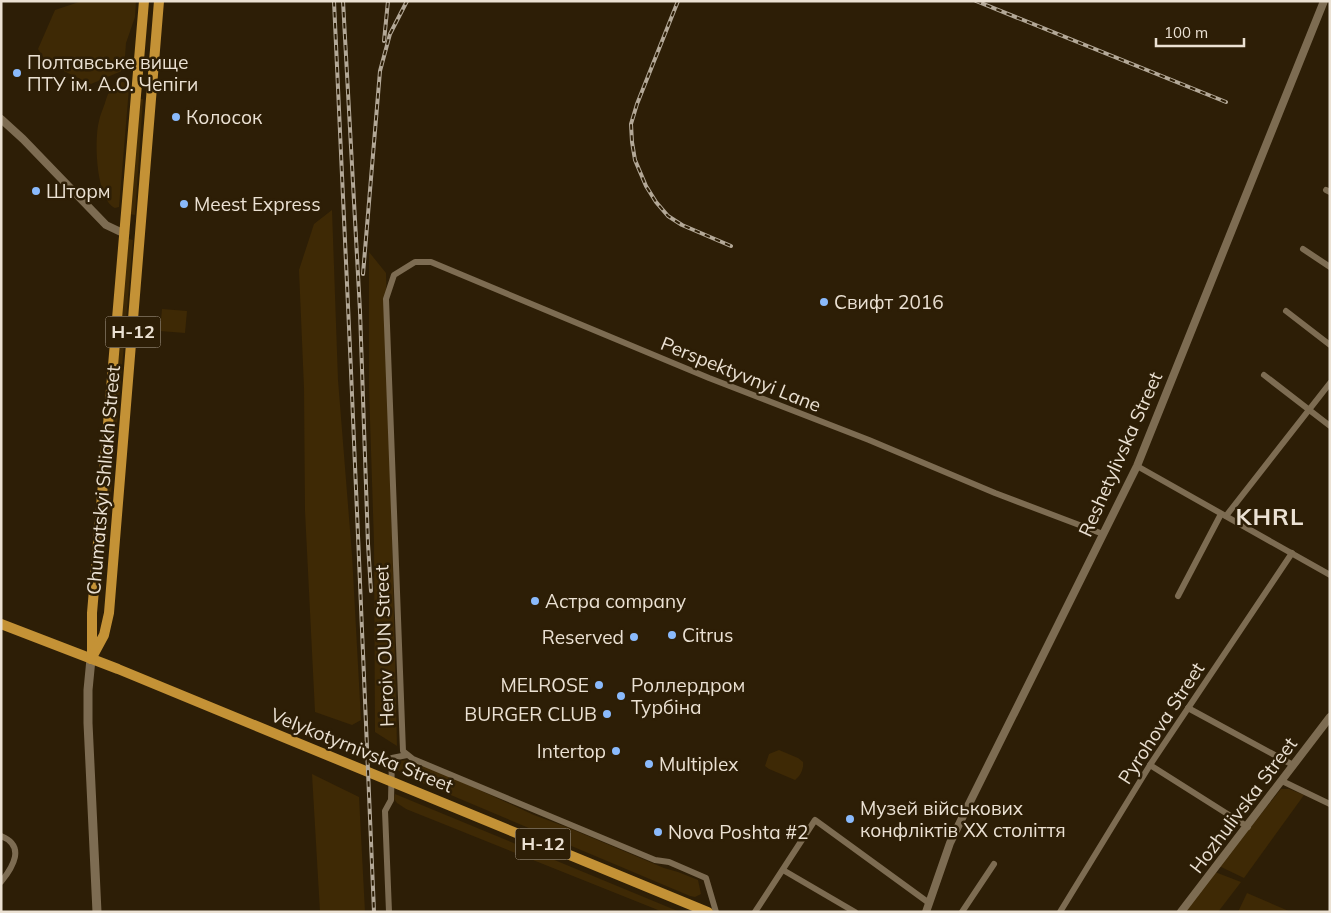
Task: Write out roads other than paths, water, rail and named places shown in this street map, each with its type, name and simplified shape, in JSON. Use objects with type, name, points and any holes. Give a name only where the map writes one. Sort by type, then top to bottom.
[{"type":"main road","name":"Chumatskyi Shliakh Street","points":[[97,912],[88,690],[92,659],[94,586],[144,1]]},
{"type":"main road","name":"Chumatskyi Shliakh Street","points":[[92,659],[104,635],[109,613],[159,1]]},
{"type":"main road","points":[[136,93],[152,94]]},
{"type":"main road","points":[[125,234],[141,237]]},
{"type":"main road","points":[[94,586],[111,588]]},
{"type":"main road","name":"Velykotyrnivska Street","points":[[1,624],[350,764],[708,912]]},
{"type":"street","name":"Reshetylivska Street","points":[[926,912],[950,843],[960,821],[1137,466],[1324,1]]},
{"type":"street","points":[[1,119],[106,225],[125,234]]},
{"type":"street","points":[[1303,249],[1330,267]]},
{"type":"street","name":"Perspektyvnyi Lane","points":[[386,299],[394,275],[415,262],[431,262],[709,378],[869,440],[995,493],[1103,534]]},
{"type":"street","name":"Heroiv OUN Street","points":[[386,299],[403,751],[407,755]]},
{"type":"street","points":[[1286,311],[1330,345]]},
{"type":"street","points":[[1264,375],[1330,426]]},
{"type":"street","points":[[1178,596],[1224,515],[1330,383]]},
{"type":"street","points":[[1137,466],[1330,575]]},
{"type":"street","name":"Pyrohova Street","points":[[1060,912],[1150,765],[1292,554]]},
{"type":"street","points":[[1188,708],[1293,765]]},
{"type":"street","name":"Hozhulivska Street","points":[[1181,912],[1248,827],[1330,717]]},
{"type":"street","points":[[389,912],[385,811],[391,800],[392,758],[407,755],[655,860],[669,862],[706,878],[716,912]]},
{"type":"street","points":[[1150,765],[1248,827]]},
{"type":"street","points":[[1282,781],[1330,804]]},
{"type":"street","points":[[755,912],[815,820],[929,903]]},
{"type":"street","points":[[1,836],[13,844],[16,852],[15,860],[9,872],[1,882]]},
{"type":"street","points":[[962,912],[994,864]]},
{"type":"street","points":[[783,870],[855,912]]},
{"type":"railway","points":[[334,1],[374,912]]},
{"type":"railway","points":[[343,1],[360,311],[371,591]]},
{"type":"railway","points":[[384,41],[388,1]]},
{"type":"railway","points":[[363,274],[380,71],[390,34],[407,1]]},
{"type":"railway","points":[[678,1],[637,104],[631,124],[635,160],[646,186],[668,216],[682,225],[731,246]]},
{"type":"railway","points":[[976,1],[1226,102]]},
{"type":"place","name":"Полтавське вище ПТУ ім. А.О. Чепіги","points":[[17,73]]},
{"type":"place","name":"Колосок","points":[[176,117]]},
{"type":"place","name":"Шторм","points":[[36,191]]},
{"type":"place","name":"Meest Express","points":[[184,204]]},
{"type":"place","name":"Свифт 2016","points":[[824,302]]},
{"type":"place","name":"Астра company","points":[[535,601]]},
{"type":"place","name":"Citrus","points":[[672,635]]},
{"type":"place","name":"Reserved","points":[[634,637]]},
{"type":"place","name":"MELROSE","points":[[599,685]]},
{"type":"place","name":"Роллердром Турбіна","points":[[621,696]]},
{"type":"place","name":"BURGER CLUB","points":[[607,714]]},
{"type":"place","name":"Intertop","points":[[616,751]]},
{"type":"place","name":"Multiplex","points":[[649,764]]},
{"type":"place","name":"Музей військових конфліктів ХХ століття","points":[[850,819]]},
{"type":"place","name":"Nova Poshta #2","points":[[658,832]]},
{"type":"district","name":"KHRL","points":[[1270,517]]}]
